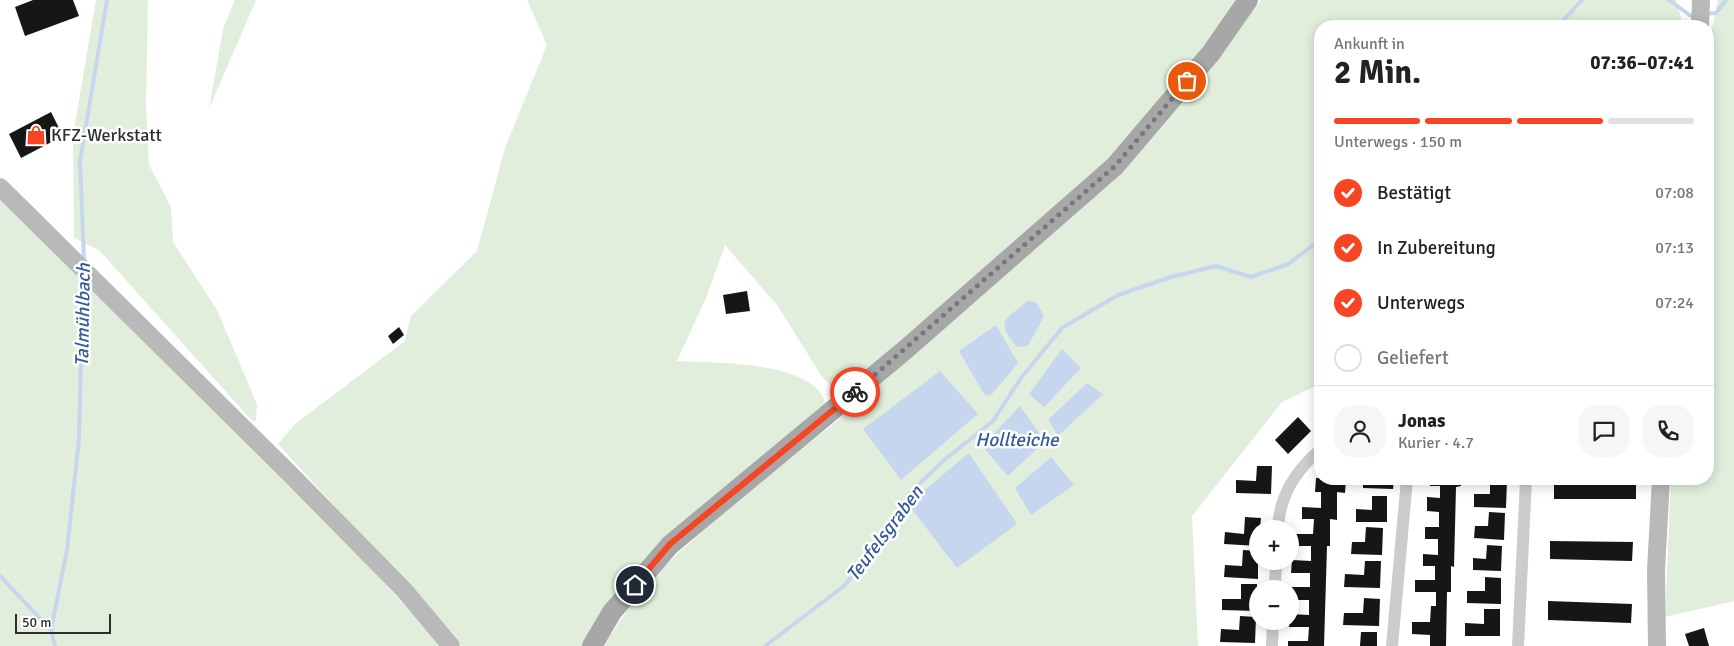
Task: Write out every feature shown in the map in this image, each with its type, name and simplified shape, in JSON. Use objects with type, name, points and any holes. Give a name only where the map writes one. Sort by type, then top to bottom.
[{"type":"main road","points":[[592,646],[612,612],[670,544],[905,350],[1115,166],[1211,52],[1248,0]]},
{"type":"main road","points":[[1701,20],[1702,4]]},
{"type":"main road","points":[[0,187],[349,534],[404,590],[451,646]]},
{"type":"main road","points":[[1657,646],[1656,570],[1661,485]]},
{"type":"street","points":[[1280,520],[1284,498],[1293,478],[1314,455]]},
{"type":"street","points":[[1392,646],[1406,485]]},
{"type":"street","points":[[1518,646],[1526,485]]},
{"type":"street","points":[[1272,646],[1273,630]]},
{"type":"green space","points":[[96,0],[148,0],[146,104],[149,165],[171,207],[173,242],[217,310],[257,404],[256,420],[253,422],[99,250],[74,238],[73,135]]},
{"type":"green space","points":[[235,0],[256,0],[209,109],[223,29]]},
{"type":"green space","points":[[527,0],[1237,0],[1186,70],[1099,174],[919,330],[837,393],[821,375],[777,305],[725,245],[706,298],[677,361],[738,364],[786,372],[805,380],[820,392],[826,407],[684,523],[584,646],[462,646],[278,444],[295,424],[405,341],[411,316],[477,251],[505,148],[547,45]]},
{"type":"green space","points":[[1261,0],[1676,0],[1681,20],[1314,20],[1314,387],[1282,402],[1192,516],[1198,646],[603,646],[639,593],[672,559],[736,501],[835,423],[1079,211],[1118,173],[1204,73]],"holes":[[[1087,383],[1059,436],[1048,418]]]},
{"type":"green space","points":[[1718,0],[1734,0],[1734,601],[1665,617],[1671,485],[1714,485],[1714,20]]},
{"type":"green space","points":[[0,193],[335,529],[442,646],[0,646]]},
{"type":"water","points":[[1027,301],[1036,302],[1044,316],[1028,346],[1017,347],[1004,326],[1008,318]]},
{"type":"water","points":[[996,325],[1018,363],[992,394],[987,396],[959,351]]},
{"type":"water","points":[[1062,349],[1081,368],[1044,407],[1029,394]]},
{"type":"water","points":[[940,371],[978,414],[901,480],[863,429]]},
{"type":"water","points":[[1087,383],[1103,394],[1058,436],[1048,419]]},
{"type":"water","name":"Hollteiche","points":[[1020,406],[1045,441],[1008,476],[982,446]]},
{"type":"water","points":[[969,453],[1017,524],[957,568],[908,504]]},
{"type":"water","points":[[1051,457],[1074,485],[1031,515],[1015,488]]},
{"type":"building","points":[[33,0],[73,0],[79,16],[25,36],[15,7]]},
{"type":"building","name":"KFZ-Werkstatt","points":[[51,112],[63,136],[21,158],[9,134]]},
{"type":"building","points":[[747,291],[750,311],[726,314],[723,295]]},
{"type":"building","points":[[399,327],[404,335],[393,344],[388,336]]},
{"type":"building","points":[[1298,417],[1311,431],[1288,454],[1275,440]]},
{"type":"building","points":[[1257,466],[1272,466],[1271,494],[1236,493],[1236,480],[1256,481]]},
{"type":"building","points":[[1316,485],[1346,485],[1345,493],[1337,492],[1337,520],[1330,519],[1330,546],[1327,546],[1324,646],[1288,646],[1288,641],[1308,641],[1309,627],[1299,627],[1299,614],[1309,615],[1309,600],[1299,600],[1299,587],[1310,587],[1310,573],[1291,573],[1291,570],[1299,570],[1299,560],[1311,561],[1311,546],[1299,546],[1299,534],[1313,534],[1314,519],[1302,519],[1302,507],[1321,508],[1321,492],[1315,492]]},
{"type":"building","points":[[1363,485],[1393,485],[1393,489],[1363,488]]},
{"type":"building","points":[[1461,485],[1456,487],[1454,567],[1451,566],[1451,592],[1447,592],[1446,646],[1430,646],[1430,635],[1412,634],[1412,622],[1430,622],[1431,606],[1436,606],[1436,592],[1415,592],[1415,580],[1435,580],[1435,566],[1423,566],[1423,554],[1438,555],[1438,539],[1425,539],[1425,527],[1439,527],[1439,512],[1427,511],[1427,497],[1440,498],[1440,486],[1430,486]]},
{"type":"building","points":[[1490,485],[1507,485],[1506,508],[1474,507],[1474,494],[1490,494]]},
{"type":"building","points":[[1554,485],[1636,485],[1636,499],[1554,499]]},
{"type":"building","points":[[1372,496],[1387,496],[1387,522],[1356,522],[1356,509],[1372,510]]},
{"type":"building","points":[[1489,512],[1505,513],[1504,540],[1474,538],[1475,526],[1488,526]]},
{"type":"building","points":[[1245,517],[1261,518],[1261,520],[1249,520],[1249,545],[1224,544],[1225,532],[1244,534]]},
{"type":"building","points":[[1366,527],[1383,528],[1382,555],[1351,554],[1352,542],[1365,542]]},
{"type":"building","points":[[1550,541],[1633,542],[1632,561],[1550,559]]},
{"type":"building","points":[[1487,545],[1502,546],[1501,571],[1473,570],[1473,558],[1486,559]]},
{"type":"building","points":[[1243,550],[1249,550],[1249,570],[1258,570],[1258,579],[1224,577],[1225,565],[1242,566]]},
{"type":"building","points":[[1365,561],[1381,561],[1380,588],[1344,587],[1345,574],[1364,575]]},
{"type":"building","points":[[1485,577],[1501,578],[1501,604],[1467,603],[1467,591],[1485,591]]},
{"type":"building","points":[[1241,584],[1249,584],[1249,611],[1222,610],[1222,599],[1241,599]]},
{"type":"building","points":[[1364,598],[1380,599],[1379,626],[1343,625],[1344,613],[1363,613]]},
{"type":"building","points":[[1548,601],[1632,604],[1631,623],[1548,620]]},
{"type":"building","points":[[1484,609],[1500,609],[1500,636],[1465,636],[1465,623],[1484,624]]},
{"type":"building","points":[[1240,616],[1249,617],[1249,630],[1256,630],[1255,643],[1220,642],[1221,629],[1239,630]]},
{"type":"building","points":[[1704,628],[1709,646],[1689,646],[1685,634]]},
{"type":"building","points":[[1361,632],[1377,632],[1377,646],[1360,646]]},
{"type":"waterway","name":"Talmühlbach","points":[[84,260],[80,161],[107,0]]},
{"type":"waterway","name":"Teufelsgraben","points":[[1564,20],[1582,0]]},
{"type":"waterway","name":"Teufelsgraben","points":[[1669,0],[1691,16],[1695,16]]},
{"type":"waterway","name":"Teufelsgraben","points":[[1704,14],[1716,13],[1726,0]]},
{"type":"waterway","name":"Teufelsgraben","points":[[765,646],[844,586],[889,529],[910,493],[943,461],[993,421],[1021,378],[1062,328],[1118,295],[1171,277],[1216,266],[1251,277],[1288,264],[1314,244]]},
{"type":"waterway","name":"Talmühlbach","points":[[51,630],[67,550],[79,439],[83,277]]},
{"type":"waterway","points":[[0,576],[51,630],[55,646]]},
{"type":"way so far","points":[[855,392],[1115,166],[1187,81]]},
{"type":"place","name":"KFZ-Werkstatt","points":[[36,135]]},
{"type":"route","points":[[635,585],[670,544],[855,392]]}]
